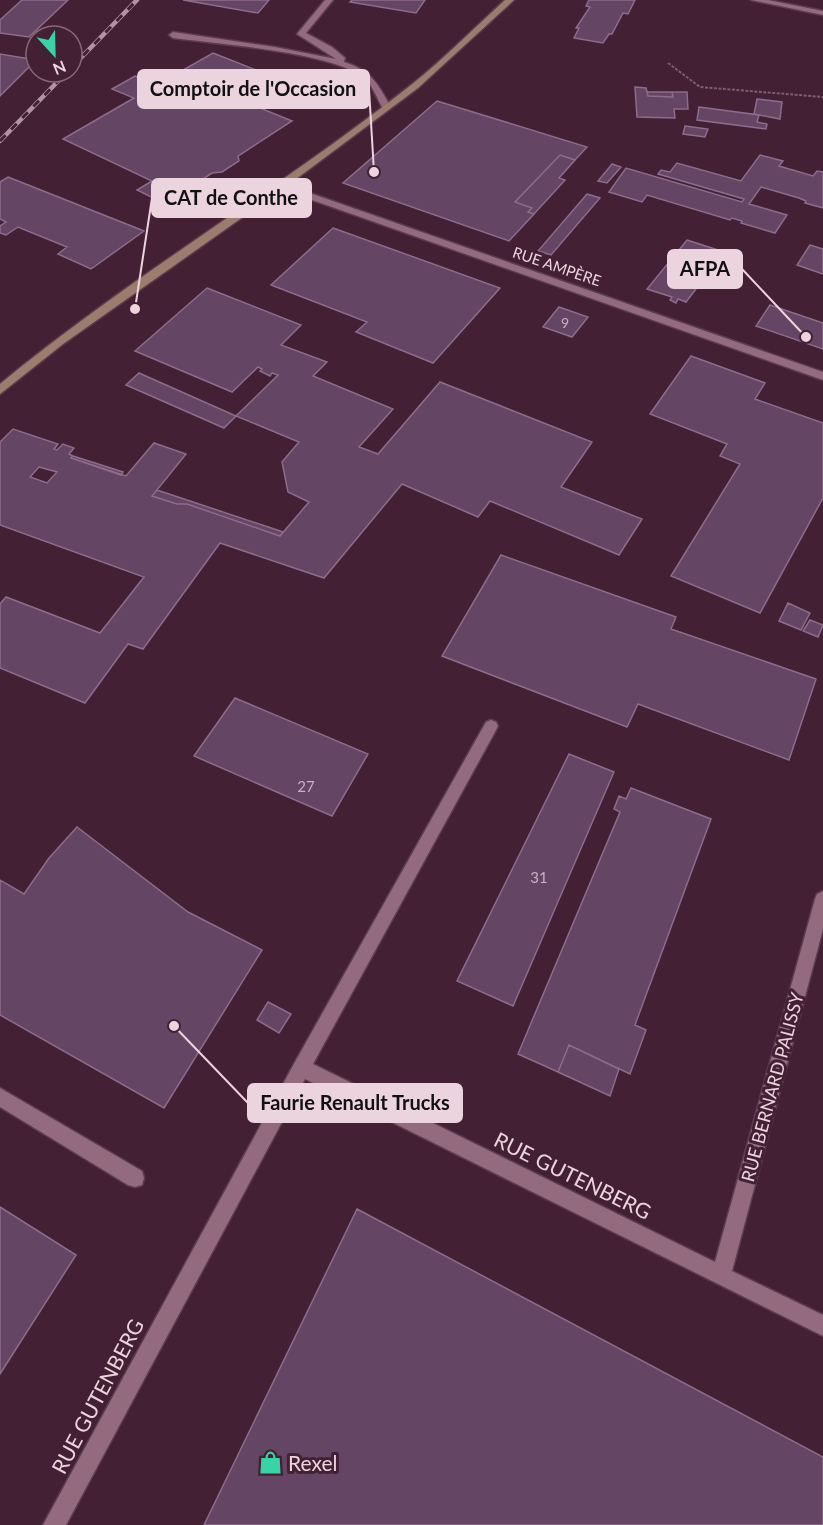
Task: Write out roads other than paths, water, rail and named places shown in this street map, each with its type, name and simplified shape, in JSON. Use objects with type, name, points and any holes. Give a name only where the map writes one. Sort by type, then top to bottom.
[{"type":"street","points":[[329,0],[301,34],[329,49],[347,64],[366,75],[386,108]]},
{"type":"street","points":[[0,390],[59,341],[281,186],[415,86],[510,0]]},
{"type":"street","points":[[755,0],[823,13]]},
{"type":"street","points":[[173,35],[322,58],[347,64]]},
{"type":"street","name":"RUE AMPÈRE","points":[[281,186],[823,376]]},
{"type":"street","name":"RUE GUTENBERG","points":[[54,1525],[301,1068],[491,726]]},
{"type":"street","name":"RUE BERNARD PALISSY","points":[[721,1274],[823,899]]},
{"type":"street","name":"RUE GUTENBERG","points":[[301,1068],[823,1326]]},
{"type":"street","points":[[0,1097],[135,1178]]},
{"type":"railway","points":[[84,55],[137,0]]},
{"type":"railway","points":[[0,141],[55,84]]},
{"type":"place","name":"Comptoir de l'Occasion","points":[[374,172]]},
{"type":"place","name":"CAT de Conthe","points":[[135,309]]},
{"type":"place","name":"AFPA","points":[[806,337]]},
{"type":"place","name":"Faurie Renault Trucks","points":[[174,1026]]},
{"type":"place","name":"Rexel","points":[[270,1462]]}]
